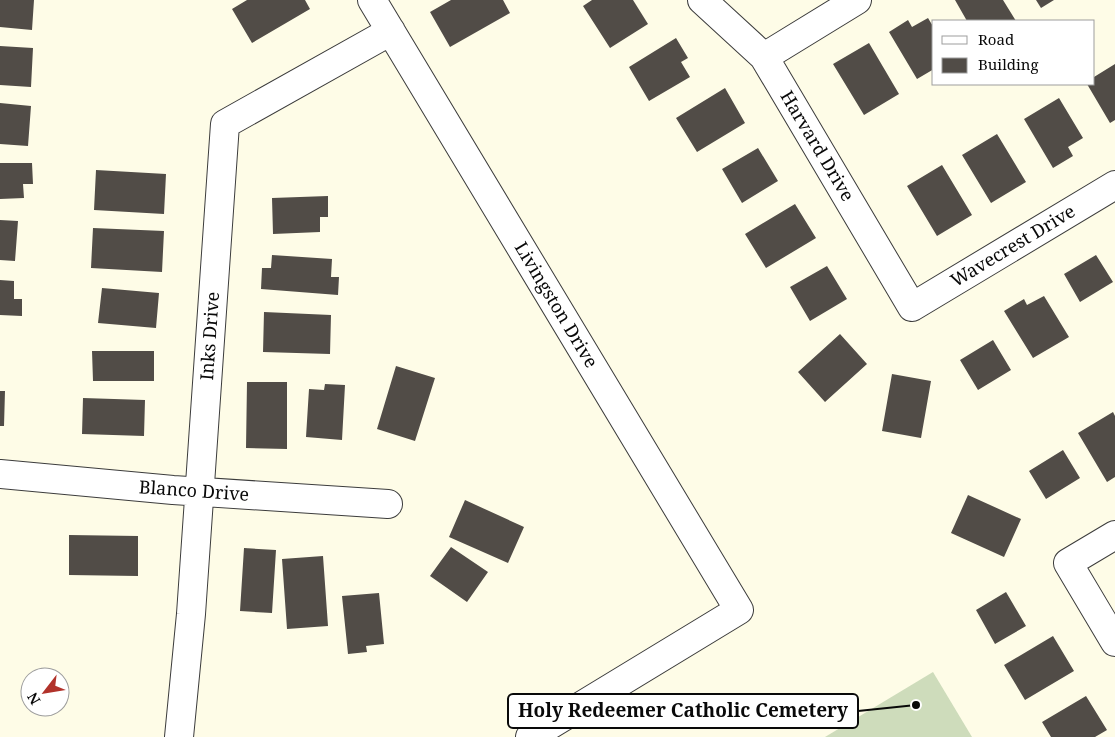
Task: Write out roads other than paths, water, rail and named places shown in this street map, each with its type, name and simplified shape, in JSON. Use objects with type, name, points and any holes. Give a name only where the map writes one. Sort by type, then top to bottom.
[{"type":"street","name":"Livingston Drive","points":[[372,0],[739,610],[530,737]]},
{"type":"street","name":"Harvard Drive","points":[[702,0],[764,57],[912,307]]},
{"type":"street","points":[[764,57],[857,0]]},
{"type":"street","name":"Inks Drive","points":[[179,737],[191,614],[225,124],[392,31]]},
{"type":"street","name":"Wavecrest Drive","points":[[912,307],[1115,185]]},
{"type":"street","name":"Blanco Drive","points":[[0,474],[199,491],[388,504]]},
{"type":"street","points":[[1115,535],[1068,563],[1115,642]]},
{"type":"place","name":"Holy Redeemer Catholic Cemetery","points":[[916,705]]}]
